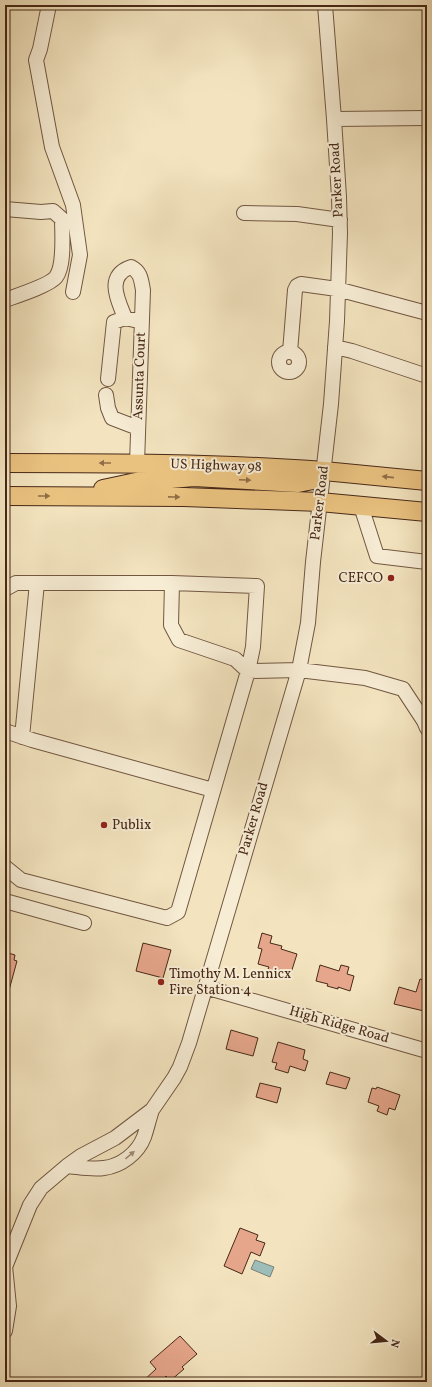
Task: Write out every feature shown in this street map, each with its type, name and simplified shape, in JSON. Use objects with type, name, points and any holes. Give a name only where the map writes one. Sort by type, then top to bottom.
[{"type":"main road","name":"US Highway 98","points":[[5,463],[137,463],[324,471],[427,481]]},
{"type":"main road","points":[[67,496],[136,482],[194,477],[298,483],[313,480],[324,471]]},
{"type":"main road","points":[[320,502],[334,493],[427,500]]},
{"type":"main road","points":[[5,496],[184,497],[320,502],[427,512]]},
{"type":"street","points":[[48,5],[40,50],[36,60],[52,147],[73,205],[80,255],[73,292]]},
{"type":"street","name":"Parker Road","points":[[152,1110],[180,1067],[189,1043],[299,670],[308,623],[331,404],[338,289],[340,220],[325,5]]},
{"type":"street","points":[[334,119],[427,118]]},
{"type":"street","points":[[5,208],[41,212],[52,211],[62,219],[60,268],[55,278],[34,290],[5,300]]},
{"type":"street","points":[[244,213],[296,214],[340,220]]},
{"type":"street","name":"Assunta Court","points":[[125,318],[116,295],[116,285],[118,275],[124,269],[131,267],[136,270],[141,277],[143,290],[137,463]]},
{"type":"street","points":[[290,352],[295,290],[297,286],[301,284],[338,289],[427,313]]},
{"type":"street","points":[[108,378],[114,322],[125,318],[142,322]]},
{"type":"street","points":[[335,347],[352,351],[427,376]]},
{"type":"street","points":[[106,395],[108,408],[112,418],[138,428]]},
{"type":"street","points":[[361,506],[377,556],[427,562]]},
{"type":"street","points":[[5,589],[16,583],[172,583],[257,586],[254,647],[178,912],[167,918],[21,880],[5,867]]},
{"type":"street","points":[[22,737],[37,583]]},
{"type":"street","points":[[172,583],[171,625],[179,640],[235,659],[248,671],[299,670],[365,678],[403,689],[427,728]]},
{"type":"street","points":[[5,731],[213,790]]},
{"type":"street","points":[[5,901],[84,923]]},
{"type":"street","name":"High Ridge Road","points":[[205,987],[427,1051]]},
{"type":"street","points":[[5,1331],[9,1306],[5,1266],[11,1234],[35,1195],[67,1166],[81,1156],[115,1138],[152,1110]]},
{"type":"street","points":[[67,1166],[106,1168],[127,1158],[140,1146],[144,1138],[152,1110]]},
{"type":"street","points":[[104,1144],[111,1166]]},
{"type":"water","points":[[255,1260],[274,1267],[270,1277],[251,1269]]},
{"type":"building","points":[[262,933],[272,936],[270,943],[282,946],[281,949],[297,954],[291,973],[279,970],[278,973],[268,969],[269,967],[258,964],[262,949],[258,948]]},
{"type":"building","points":[[143,943],[171,950],[163,978],[136,971]]},
{"type":"building","points":[[5,952],[15,955],[14,960],[17,961],[8,994],[5,993]]},
{"type":"building","points":[[320,965],[339,971],[341,965],[349,967],[347,974],[354,976],[350,991],[338,987],[338,989],[327,986],[328,984],[316,981]]},
{"type":"building","points":[[420,979],[427,981],[427,1002],[424,1011],[394,1004],[399,987],[416,992]]},
{"type":"building","points":[[231,1030],[258,1038],[253,1056],[226,1049]]},
{"type":"building","points":[[278,1042],[305,1050],[303,1059],[308,1061],[305,1071],[290,1066],[288,1073],[275,1069],[277,1063],[272,1062]]},
{"type":"building","points":[[330,1072],[350,1078],[346,1089],[326,1084]]},
{"type":"building","points":[[260,1083],[281,1088],[277,1103],[256,1097]]},
{"type":"building","points":[[377,1087],[400,1095],[395,1110],[389,1108],[387,1115],[377,1111],[379,1106],[368,1102],[372,1088],[376,1089]]},
{"type":"building","points":[[240,1228],[258,1235],[256,1240],[265,1243],[260,1256],[251,1252],[242,1274],[224,1266]]},
{"type":"building","points":[[180,1336],[197,1354],[182,1367],[184,1369],[170,1381],[166,1376],[160,1382],[142,1382],[156,1369],[150,1362]]},
{"type":"place","name":"CEFCO","points":[[391,578]]},
{"type":"place","name":"Publix","points":[[104,825]]},
{"type":"place","name":"Timothy M. Lennicx Fire Station 4","points":[[161,982]]}]
